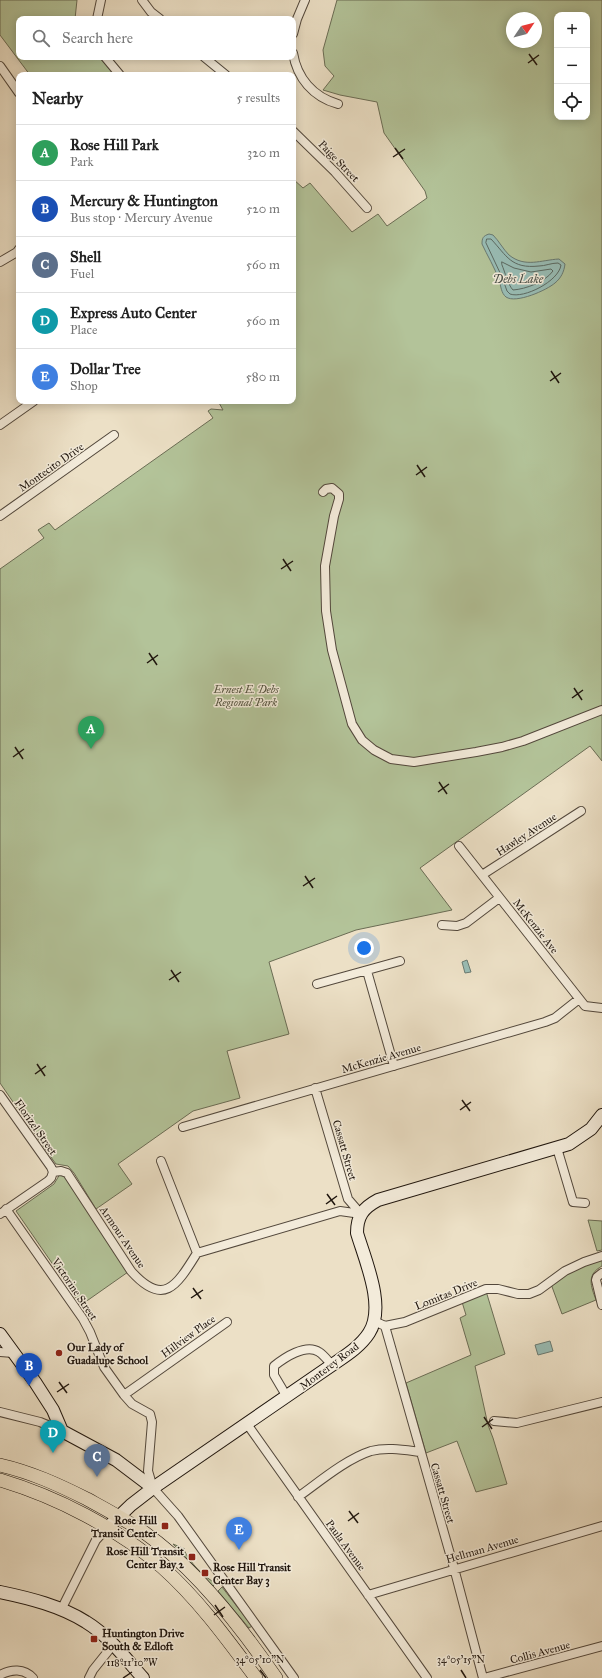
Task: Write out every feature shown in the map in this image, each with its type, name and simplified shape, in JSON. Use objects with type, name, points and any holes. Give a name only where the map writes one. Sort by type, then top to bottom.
[{"type":"main road","points":[[0,1465],[45,1479],[119,1516],[145,1533],[186,1568],[213,1596],[276,1678]]},
{"type":"main road","points":[[0,1480],[44,1496],[107,1528],[142,1551],[163,1568],[185,1590],[229,1641],[256,1678]]},
{"type":"street","points":[[98,16],[101,0]]},
{"type":"street","points":[[142,0],[151,12],[156,16]]},
{"type":"street","points":[[296,23],[305,0]]},
{"type":"street","points":[[108,60],[118,72]]},
{"type":"street","points":[[208,60],[222,72]]},
{"type":"street","points":[[295,60],[298,70],[306,84],[319,97],[338,104]]},
{"type":"street","points":[[0,66],[16,90]]},
{"type":"street","name":"Paige Street","points":[[296,135],[335,172],[367,208]]},
{"type":"street","points":[[0,262],[16,253]]},
{"type":"street","points":[[0,425],[30,404]]},
{"type":"street","name":"Montecito Drive","points":[[0,516],[114,436]]},
{"type":"street","points":[[323,492],[326,489],[332,488],[339,494],[324,566],[326,611],[332,650],[352,724],[362,740],[374,750],[391,759],[414,762],[502,747],[547,733],[602,710]]},
{"type":"street","name":"Hawley Avenue","points":[[482,875],[581,811]]},
{"type":"street","name":"McKenzie Ave","points":[[460,846],[579,1000],[585,1006],[602,1008]]},
{"type":"street","points":[[442,925],[457,926],[466,923],[499,898]]},
{"type":"street","points":[[317,984],[400,961]]},
{"type":"street","points":[[367,971],[394,1066]]},
{"type":"street","name":"McKenzie Avenue","points":[[184,1127],[545,1022],[555,1018],[579,1000]]},
{"type":"street","name":"Cassatt Street","points":[[315,1088],[348,1199],[361,1214]]},
{"type":"street","name":"Florizel Street","points":[[0,1096],[51,1167],[53,1172]]},
{"type":"street","points":[[161,1161],[197,1253],[340,1211],[361,1214],[369,1205],[378,1200],[569,1144],[591,1129],[602,1115]]},
{"type":"street","points":[[557,1148],[573,1202],[585,1203]]},
{"type":"street","points":[[3,1212],[48,1181],[53,1172]]},
{"type":"street","name":"Armour Avenue","points":[[53,1172],[67,1173],[131,1271],[148,1287],[161,1290],[173,1286],[182,1277],[197,1253]]},
{"type":"street","name":"Victorine Street","points":[[3,1212],[83,1319],[90,1332],[104,1367],[124,1395],[132,1404],[150,1414],[152,1422],[148,1471],[153,1488]]},
{"type":"street","name":"Monterey Road","points":[[61,1610],[96,1540],[131,1505],[153,1488],[332,1365],[359,1345],[370,1332],[380,1324],[375,1294],[357,1233],[357,1222],[361,1214]]},
{"type":"street","name":"Lomitas Drive","points":[[380,1324],[404,1322],[486,1290],[498,1289],[518,1294],[529,1294],[539,1290],[571,1268],[602,1256]]},
{"type":"street","points":[[602,1273],[596,1280],[602,1304]]},
{"type":"street","name":"Hillview Place","points":[[124,1395],[227,1322]]},
{"type":"street","name":"Cassatt Street","points":[[380,1324],[420,1452],[484,1678]]},
{"type":"street","points":[[0,1334],[35,1382],[53,1410],[62,1431]]},
{"type":"street","points":[[287,1397],[274,1375],[274,1366],[306,1348],[318,1351],[332,1365]]},
{"type":"street","points":[[0,1352],[14,1353]]},
{"type":"street","points":[[494,1421],[517,1423],[602,1402]]},
{"type":"street","points":[[0,1412],[40,1422],[62,1431],[118,1461],[153,1488],[178,1516],[294,1678]]},
{"type":"street","name":"Paula Avenue","points":[[247,1424],[427,1678]]},
{"type":"street","points":[[298,1498],[359,1456],[372,1451],[392,1449],[420,1452]]},
{"type":"street","name":"Hellman Avenue","points":[[368,1595],[454,1568],[602,1526]]},
{"type":"street","points":[[0,1592],[24,1597],[61,1610],[86,1622],[113,1645],[143,1678]]},
{"type":"street","points":[[89,1678],[93,1670],[113,1645]]},
{"type":"street","name":"Collis Avenue","points":[[484,1678],[602,1646]]},
{"type":"street","points":[[0,1675],[16,1670],[24,1671],[33,1678]]},
{"type":"green space","points":[[0,0],[77,0],[75,16],[16,16],[16,56],[0,35]]},
{"type":"green space","name":"Ernest E. Debs Regional Park","points":[[337,0],[602,0],[602,761],[590,746],[420,868],[452,910],[356,930],[269,962],[289,1034],[227,1051],[240,1098],[193,1111],[118,1164],[132,1184],[96,1209],[74,1173],[68,1166],[56,1164],[0,1083],[0,569],[44,538],[38,530],[49,523],[55,530],[213,418],[208,411],[211,409],[223,410],[220,404],[296,404],[296,182],[303,188],[310,183],[352,232],[378,214],[387,226],[427,198],[425,191],[384,133],[377,102],[323,90],[334,76],[325,66],[323,50]]},
{"type":"green space","points":[[19,60],[102,60],[112,72],[28,72]]},
{"type":"green space","points":[[60,1174],[65,1176],[128,1272],[81,1305],[16,1211],[54,1184]]},
{"type":"green space","points":[[588,1220],[602,1221],[602,1250],[597,1251]]},
{"type":"green space","points":[[602,1259],[602,1266],[594,1273],[591,1281],[596,1300],[562,1314],[551,1284],[564,1274]]},
{"type":"green space","points":[[486,1291],[505,1354],[475,1366],[488,1425],[507,1484],[476,1492],[457,1441],[426,1453],[406,1383],[471,1355],[460,1318],[466,1315],[462,1302]]},
{"type":"green space","points":[[173,1544],[185,1549],[186,1554],[197,1569],[211,1581],[216,1583],[213,1586]]},
{"type":"green space","points":[[222,1587],[252,1626],[249,1628],[218,1591]]},
{"type":"water","name":"Debs Lake","points":[[489,234],[493,235],[509,255],[515,259],[533,262],[559,259],[565,264],[562,275],[551,286],[539,292],[517,299],[506,297],[482,244],[483,238]]},
{"type":"water","points":[[467,960],[471,972],[465,973],[462,962]]},
{"type":"water","points":[[550,1341],[553,1351],[538,1355],[535,1345]]},
{"type":"place","name":"Rose Hill Park","points":[[91,749]]},
{"type":"place","name":"Our Lady of Guadalupe School","points":[[59,1353]]},
{"type":"place","name":"Mercury & Huntington","points":[[29,1386]]},
{"type":"place","name":"Express Auto Center","points":[[53,1453]]},
{"type":"place","name":"Shell","points":[[97,1477]]},
{"type":"place","name":"Rose Hill Transit Center","points":[[165,1526]]},
{"type":"place","name":"Dollar Tree","points":[[239,1550]]},
{"type":"place","name":"Rose Hill Transit Center Bay 2","points":[[192,1557]]},
{"type":"place","name":"Rose Hill Transit Center Bay 3","points":[[205,1573]]},
{"type":"place","name":"Huntington Drive South & Edloft","points":[[94,1639]]}]
